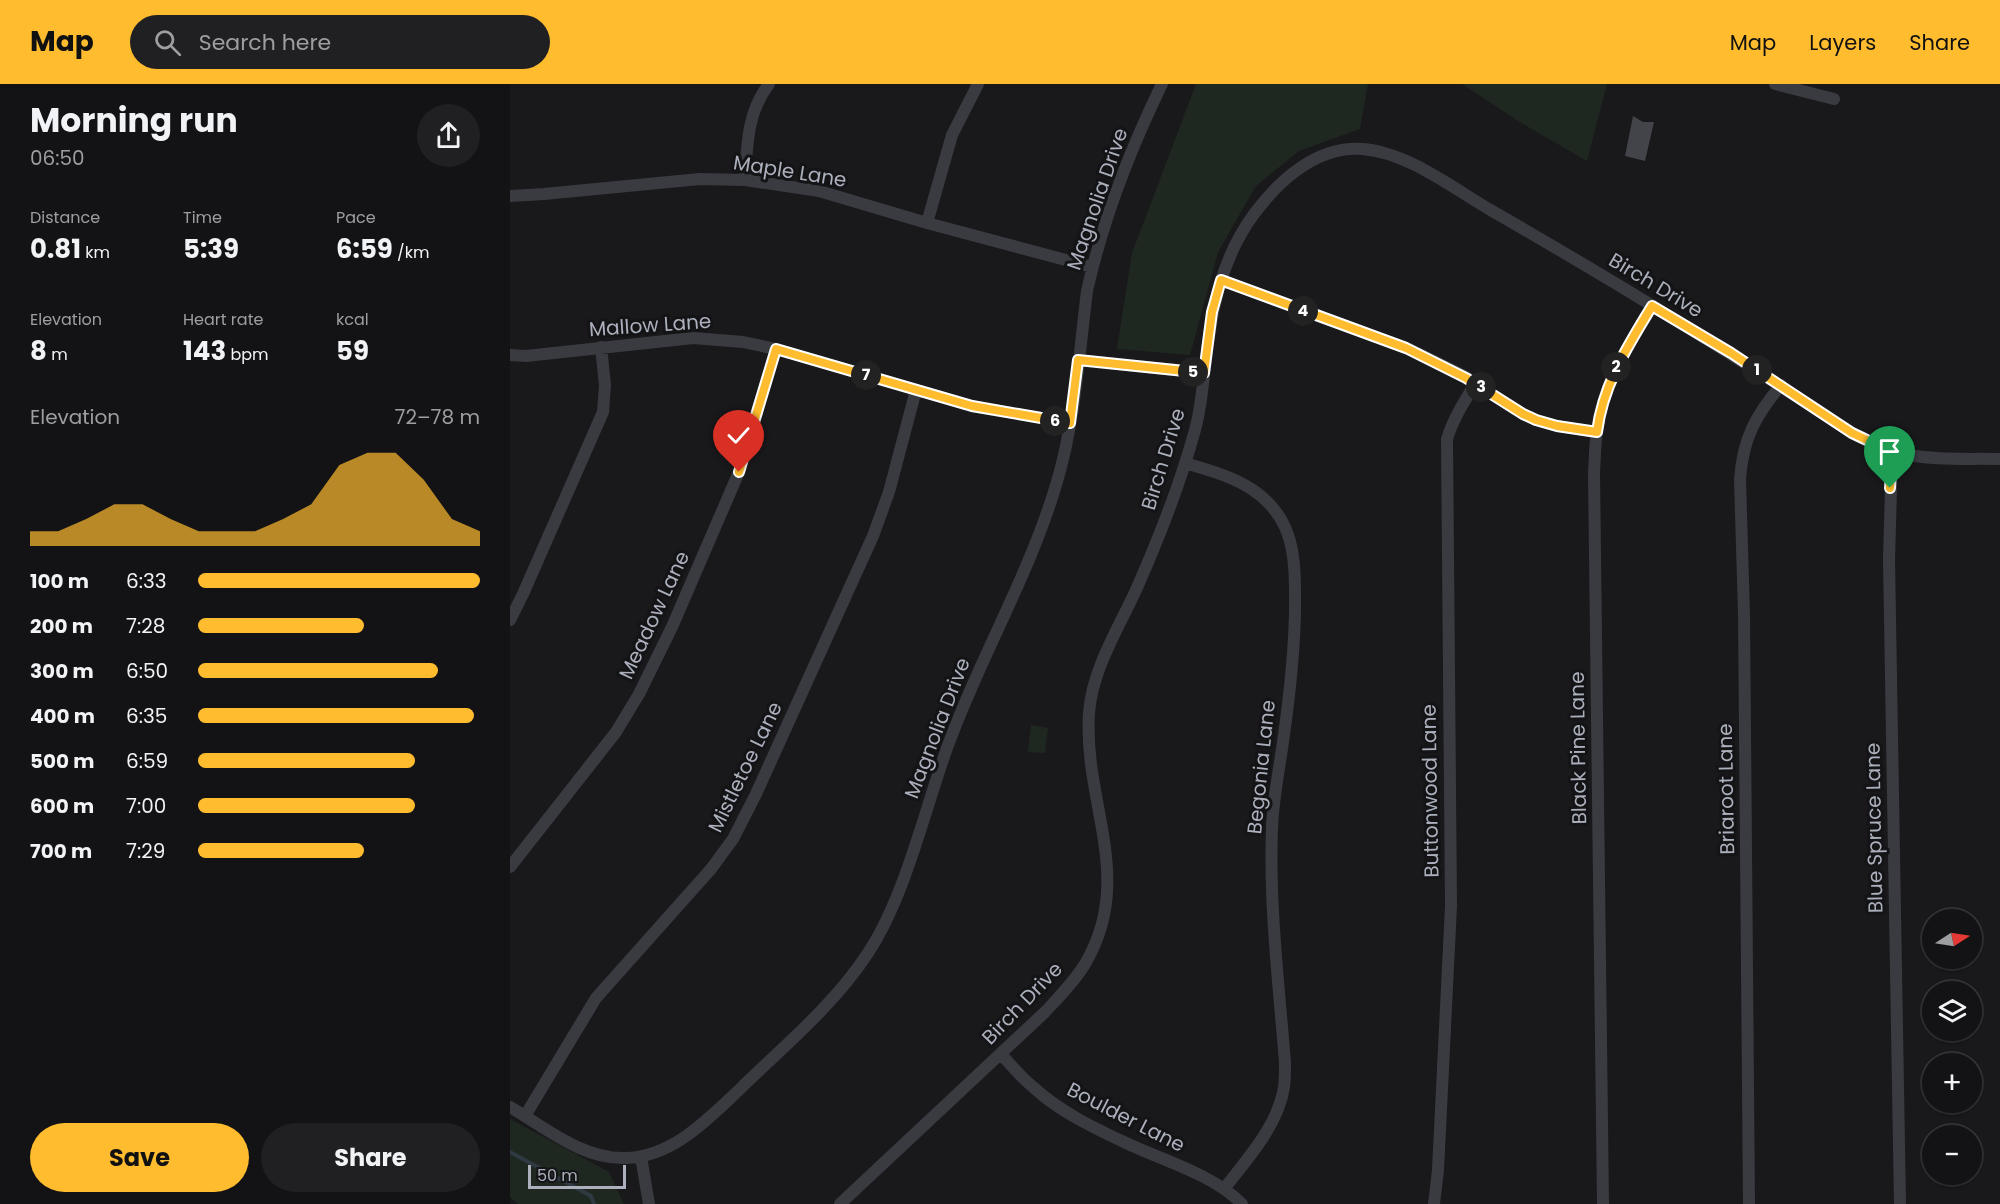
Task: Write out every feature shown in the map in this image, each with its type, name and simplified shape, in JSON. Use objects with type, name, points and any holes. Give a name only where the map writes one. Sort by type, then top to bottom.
[{"type":"street","points":[[745,180],[751,121],[756,105],[769,84]]},
{"type":"street","points":[[927,224],[952,135],[978,84]]},
{"type":"street","name":"Magnolia Drive","points":[[510,1107],[575,1146],[594,1154],[624,1158],[641,1157],[662,1150],[694,1131],[830,1002],[853,976],[870,950],[888,917],[964,704],[1037,541],[1056,485],[1070,423],[1092,267],[1127,165],[1162,84]]},
{"type":"street","points":[[1775,84],[1834,99]]},
{"type":"street","name":"Birch Drive","points":[[840,1204],[1045,1012],[1084,966],[1097,940],[1104,921],[1108,885],[1107,855],[1090,762],[1091,701],[1109,648],[1155,547],[1185,463],[1196,426],[1212,312],[1231,254],[1245,227],[1275,189],[1311,160],[1326,154],[1358,148],[1376,150],[1414,165],[1652,306],[1781,385],[1852,433],[1892,452],[1937,459],[2000,459]]},
{"type":"street","name":"Maple Lane","points":[[510,195],[544,195],[700,179],[745,180],[819,191],[927,224],[1092,267]]},
{"type":"street","points":[[1221,280],[1406,348],[1438,363],[1536,420],[1557,426],[1597,432]]},
{"type":"street","name":"Black Pine Lane","points":[[1603,1204],[1594,473],[1597,432],[1606,392],[1614,372],[1652,306]]},
{"type":"street","name":"Mallow Lane","points":[[510,355],[526,356],[660,340],[704,339],[743,342],[776,349],[982,408],[1070,423]]},
{"type":"street","points":[[510,620],[524,594],[603,412],[605,385],[601,347]]},
{"type":"street","name":"Meadow Lane","points":[[510,867],[616,732],[639,694],[677,616],[739,472],[776,349]]},
{"type":"street","points":[[1078,360],[1204,373]]},
{"type":"street","name":"Buttonwood Lane","points":[[1434,1204],[1439,1159],[1451,906],[1448,440],[1455,419],[1475,384]]},
{"type":"street","name":"Briaroot Lane","points":[[1749,1204],[1744,615],[1740,479],[1747,436],[1755,419],[1781,385]]},
{"type":"street","name":"Mistletoe Lane","points":[[525,1116],[596,998],[711,869],[733,839],[756,794],[873,536],[889,492],[916,390]]},
{"type":"street","name":"Blue Spruce Lane","points":[[1892,452],[1889,560],[1900,1204]]},
{"type":"street","name":"Begonia Lane","points":[[1185,463],[1247,485],[1267,500],[1280,516],[1286,529],[1292,547],[1294,567],[1294,648],[1272,830],[1275,921],[1285,1063],[1284,1086],[1273,1118],[1262,1139],[1224,1189]]},
{"type":"street","name":"Boulder Lane","points":[[1001,1054],[1034,1088],[1073,1116],[1224,1189],[1242,1204]]},
{"type":"street","points":[[641,1157],[649,1204]]},
{"type":"shaded area","points":[[1196,84],[1368,84],[1360,129],[1299,151],[1256,186],[1218,252],[1190,355],[1117,349],[1132,253]]},
{"type":"shaded area","points":[[1462,84],[1607,84],[1587,161],[1523,124]]},
{"type":"shaded area","points":[[1031,725],[1048,728],[1045,753],[1028,752]]},
{"type":"shaded area","points":[[510,1119],[609,1172],[624,1204],[518,1204],[510,1197]]},
{"type":"building","points":[[1633,116],[1643,122],[1654,122],[1645,161],[1625,156]]},
{"type":"waterway","points":[[510,1152],[591,1196],[594,1204]]},
{"type":"route","points":[[739,472],[776,349],[972,406],[1070,423],[1078,360],[1204,373],[1212,312],[1221,280],[1406,348],[1466,378],[1536,420],[1557,426],[1597,432],[1606,392],[1614,372],[1652,306],[1731,353],[1852,433],[1892,452],[1890,488]]}]
